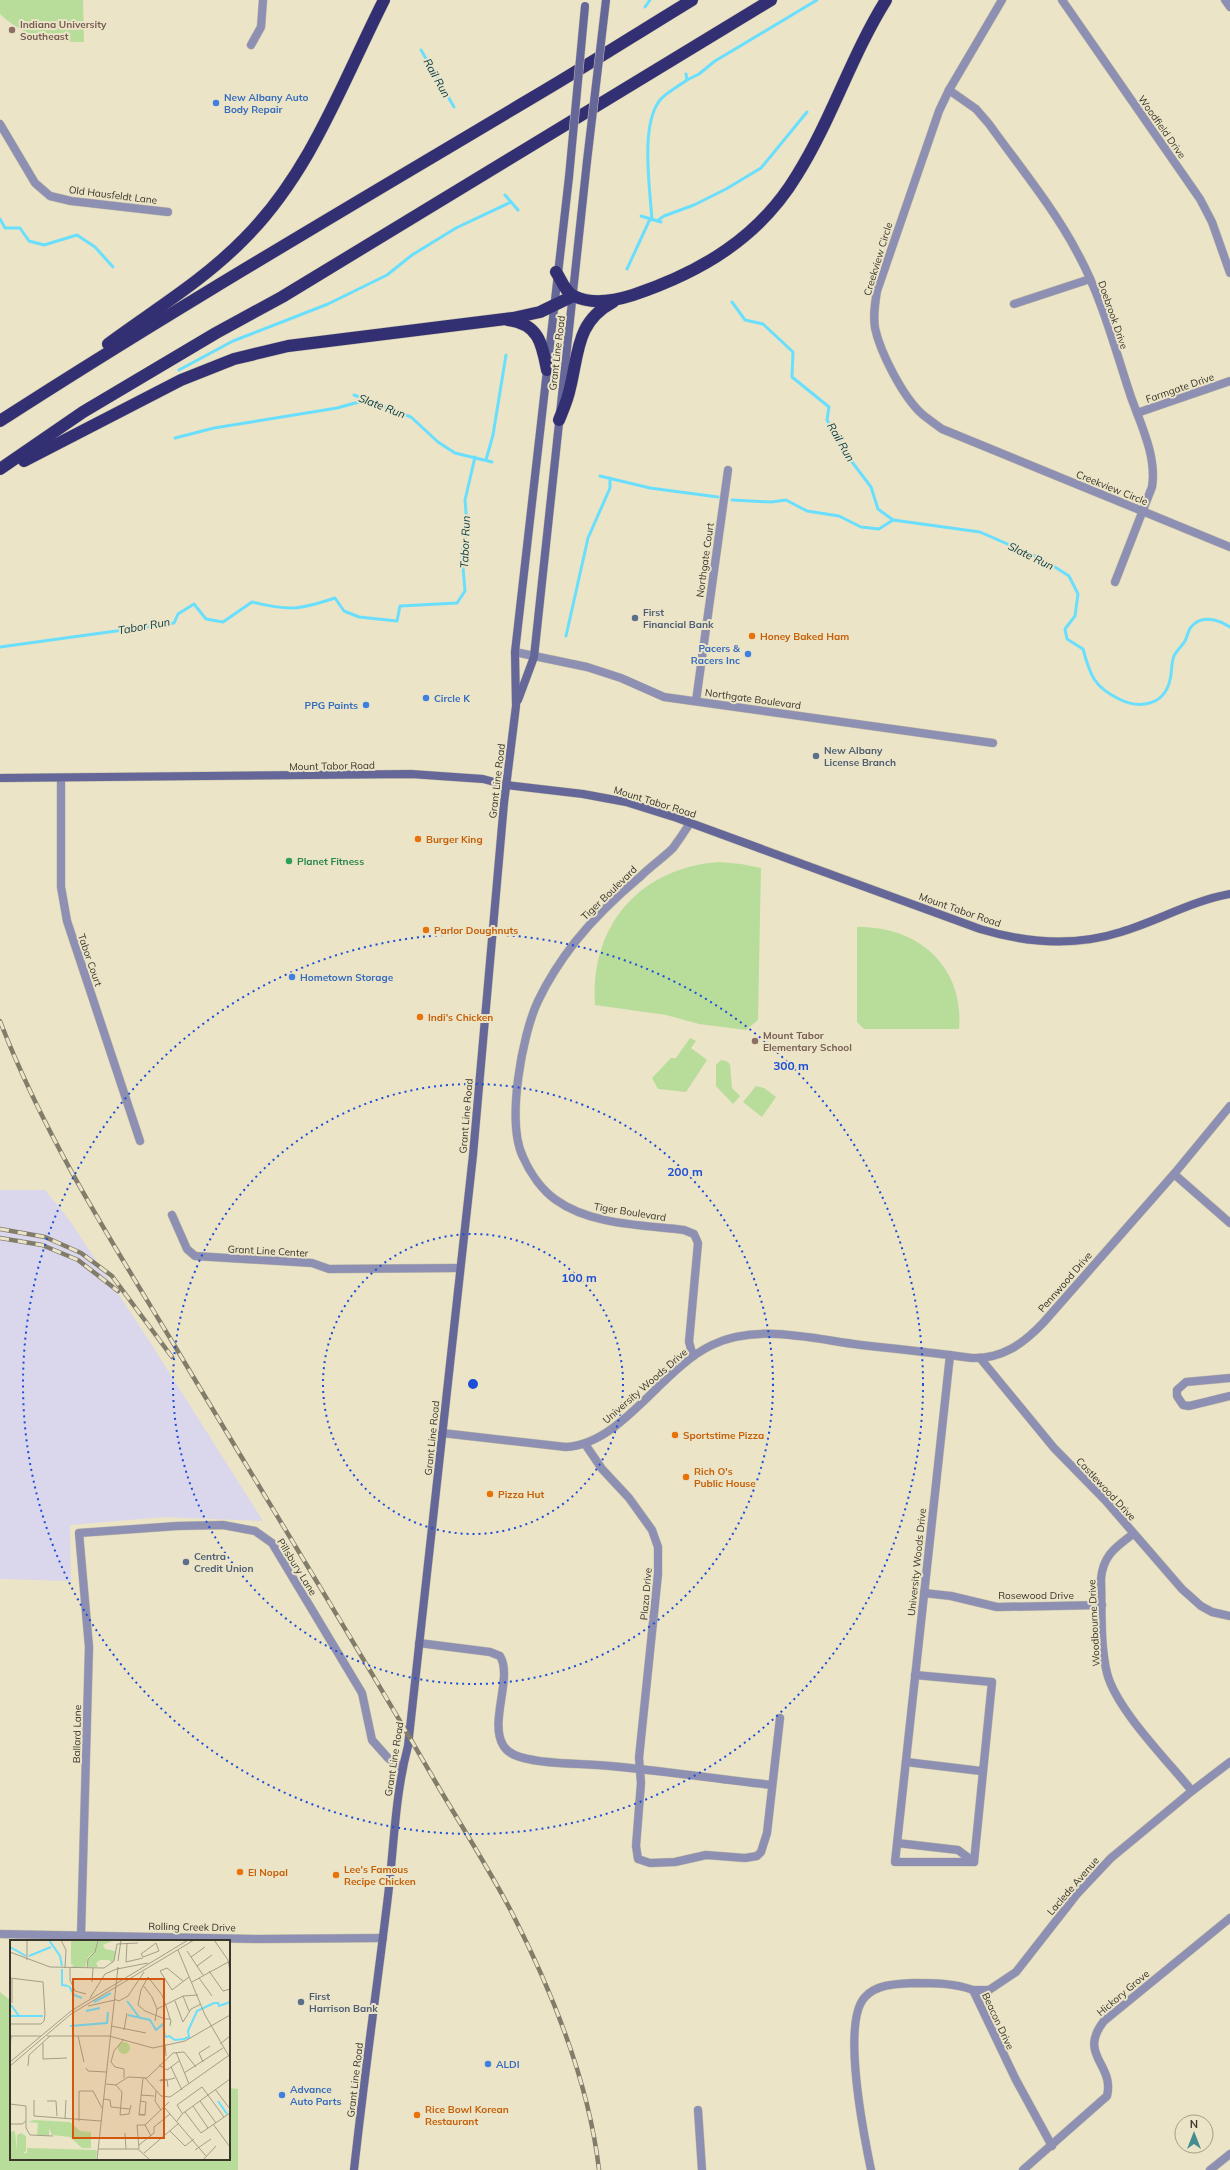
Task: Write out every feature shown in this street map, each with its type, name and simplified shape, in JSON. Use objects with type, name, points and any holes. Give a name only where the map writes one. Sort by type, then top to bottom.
[{"type":"highway","points":[[33,400],[222,261],[266,215],[286,190],[319,135],[384,0]]},
{"type":"highway","points":[[0,421],[174,311],[532,99],[692,0]]},
{"type":"highway","points":[[0,469],[89,408],[216,333],[282,297],[771,0]]},
{"type":"highway","points":[[556,272],[566,289],[573,296],[601,302],[616,300],[660,286],[716,259],[752,231],[768,214],[798,175],[854,60],[886,0]]},
{"type":"highway","points":[[0,474],[174,384],[234,359],[288,346],[494,320],[540,312],[573,296]]},
{"type":"highway","points":[[559,420],[570,388],[584,328],[601,308],[616,300]]},
{"type":"highway","points":[[494,320],[520,322],[534,332],[542,344],[547,370]]},
{"type":"main road","name":"Grant Line Road","points":[[516,706],[534,657],[587,161],[606,0]]},
{"type":"main road","name":"Grant Line Road","points":[[354,2170],[383,1938],[402,1768],[408,1746],[473,1155],[506,785],[516,706],[515,652],[555,305],[556,272],[568,176],[585,3]]},
{"type":"main road","name":"Mount Tabor Road","points":[[0,778],[412,774],[483,779],[506,785],[610,798],[690,823],[964,924],[997,934],[1027,940],[1063,942],[1101,938],[1122,932],[1179,909],[1230,894]]},
{"type":"street","points":[[251,45],[261,27],[264,0]]},
{"type":"street","name":"Creekview Circle","points":[[1002,0],[949,90],[939,111],[877,291],[874,316],[875,327],[888,361],[913,404],[922,414],[942,429],[1230,547]]},
{"type":"street","name":"Woodfield Drive","points":[[1062,0],[1200,199],[1212,222],[1230,273]]},
{"type":"street","points":[[1225,0],[1230,7]]},
{"type":"street","name":"Doebrook Drive","points":[[949,90],[970,104],[989,124],[1065,232],[1078,254],[1090,279],[1137,413],[1154,468],[1152,487],[1115,582]]},
{"type":"street","name":"Old Hausfeldt Lane","points":[[0,124],[35,183],[50,196],[71,201],[168,212]]},
{"type":"street","points":[[1014,304],[1090,279]]},
{"type":"street","name":"Farmgate Drive","points":[[1137,413],[1230,382]]},
{"type":"street","name":"Northgate Court","points":[[696,701],[728,470]]},
{"type":"street","name":"Northgate Boulevard","points":[[515,652],[587,667],[618,677],[664,697],[993,743]]},
{"type":"street","name":"Tabor Court","points":[[61,778],[61,887],[67,921],[140,1141]]},
{"type":"street","name":"Tiger Boulevard","points":[[690,823],[673,847],[607,906],[590,924],[574,943],[548,982],[533,1014],[520,1062],[516,1132],[522,1157],[534,1176],[548,1193],[564,1205],[594,1217],[684,1230],[694,1234],[698,1243],[688,1342],[693,1356]]},
{"type":"street","name":"Pennwood Drive","points":[[860,1345],[980,1358],[1008,1351],[1020,1344],[1036,1331],[1174,1174],[1230,1106]]},
{"type":"street","points":[[1174,1174],[1230,1223]]},
{"type":"street","name":"Grant Line Center","points":[[172,1215],[187,1249],[195,1256],[200,1258],[312,1263],[329,1269],[460,1268]]},
{"type":"street","name":"University Woods Drive","points":[[442,1433],[566,1447],[586,1444],[595,1441],[614,1427],[693,1356],[720,1341],[740,1335],[778,1334],[860,1345]]},
{"type":"street","name":"University Woods Drive","points":[[950,1355],[895,1862],[974,1862]]},
{"type":"street","name":"Castlewood Drive","points":[[980,1358],[1054,1448],[1105,1500],[1182,1590],[1201,1606],[1212,1612],[1230,1616]]},
{"type":"street","points":[[1230,1378],[1186,1382],[1181,1384],[1177,1396],[1183,1405],[1189,1406],[1230,1396]]},
{"type":"street","name":"Plaza Drive","points":[[586,1444],[602,1469],[629,1498],[648,1522],[658,1547],[658,1574],[639,1758],[641,1798],[636,1854],[641,1862],[675,1862],[706,1855],[745,1858],[757,1856],[764,1847],[780,1718]]},
{"type":"street","name":"Pillsbury Lane","points":[[80,1532],[177,1526],[223,1525],[244,1528],[264,1536],[272,1543],[362,1693],[372,1740],[388,1758],[402,1768]]},
{"type":"street","name":"Ballard Lane","points":[[80,1532],[88,1647],[81,1936]]},
{"type":"street","name":"Woodbourne Drive","points":[[1133,1534],[1114,1548],[1102,1566],[1105,1664],[1113,1691],[1124,1708],[1192,1791]]},
{"type":"street","name":"Rosewood Drive","points":[[924,1594],[951,1596],[997,1607],[1102,1605]]},
{"type":"street","points":[[420,1643],[490,1652],[500,1656],[504,1670],[499,1735],[506,1749],[513,1754],[529,1760],[640,1769],[772,1785]]},
{"type":"street","points":[[915,1675],[992,1682],[974,1862]]},
{"type":"street","points":[[906,1762],[982,1771]]},
{"type":"street","name":"Laclede Avenue","points":[[973,1990],[989,1990],[1016,1972],[1088,1881],[1111,1858],[1192,1791],[1230,1762]]},
{"type":"street","points":[[897,1843],[958,1850],[974,1862]]},
{"type":"street","name":"Hickory Grove","points":[[1023,2170],[1107,2096],[1109,2083],[1094,2047],[1094,2039],[1101,2025],[1230,1918]]},
{"type":"street","name":"Rolling Creek Drive","points":[[0,1934],[383,1938]]},
{"type":"street","name":"Beacon Drive","points":[[871,2170],[863,2134],[855,2065],[854,2022],[859,2005],[870,1992],[886,1985],[944,1983],[973,1990],[1016,2080],[1052,2146]]},
{"type":"street","points":[[698,2110],[702,2170]]},
{"type":"street","points":[[1210,2170],[1230,2154]]},
{"type":"shaded area","points":[[0,1190],[45,1190],[70,1221],[148,1339],[263,1521],[164,1517],[70,1525],[71,1581],[0,1579]]},
{"type":"green space","points":[[0,0],[83,0],[84,42],[60,41],[39,37],[28,33],[9,22],[0,14]]},
{"type":"green space","points":[[719,862],[761,868],[758,1020],[746,1030],[699,1024],[666,1015],[595,1005],[596,976],[601,950],[611,927],[625,906],[643,889],[665,876],[690,867]]},
{"type":"green space","points":[[857,927],[879,929],[899,934],[917,942],[933,954],[945,969],[954,986],[959,1006],[959,1029],[864,1029],[857,1022]]},
{"type":"green space","points":[[690,1038],[696,1041],[691,1048],[707,1060],[686,1092],[658,1089],[652,1078],[671,1058],[676,1058]]},
{"type":"green space","points":[[721,1060],[730,1064],[732,1088],[740,1096],[733,1104],[716,1086],[716,1065]]},
{"type":"green space","points":[[756,1086],[764,1088],[776,1097],[762,1117],[743,1102]]},
{"type":"green space","points":[[0,1992],[10,2000],[10,2160],[230,2160],[230,2088],[238,2089],[238,2170],[0,2170]]},
{"type":"waterway","points":[[645,7],[650,0]]},
{"type":"waterway","points":[[687,80],[699,74],[715,61],[817,0]]},
{"type":"waterway","name":"Rail Run","points":[[421,50],[454,107]]},
{"type":"waterway","points":[[652,220],[648,175],[648,141],[650,125],[654,111],[660,100],[687,80],[686,74]]},
{"type":"waterway","points":[[657,221],[664,216],[694,205],[726,189],[761,168],[807,112]]},
{"type":"waterway","name":"Rail Run","points":[[505,195],[518,210]]},
{"type":"waterway","points":[[179,370],[233,341],[328,304],[387,275],[412,255],[456,228],[511,202]]},
{"type":"waterway","name":"Rail Run","points":[[641,216],[661,222]]},
{"type":"waterway","name":"Slate Run","points":[[0,219],[5,228],[20,228],[29,241],[44,245],[77,235],[95,247],[113,267]]},
{"type":"waterway","points":[[627,269],[650,219]]},
{"type":"waterway","name":"Rail Run","points":[[732,302],[745,320],[763,324],[793,352],[792,377],[829,407],[827,420],[846,454],[871,487],[878,509],[893,520]]},
{"type":"waterway","points":[[486,460],[493,435],[506,355]]},
{"type":"waterway","name":"Slate Run","points":[[354,395],[411,417],[438,442],[455,453],[492,462]]},
{"type":"waterway","points":[[175,438],[214,428],[337,408],[366,400]]},
{"type":"waterway","name":"Tabor Run","points":[[0,647],[174,623],[178,614],[194,604],[206,619],[223,622],[252,602],[276,607],[294,608],[312,605],[335,598],[344,611],[359,617],[397,621],[400,606],[457,603],[465,591],[462,555],[467,525],[465,500],[475,457]]},
{"type":"waterway","name":"Slate Run","points":[[600,476],[650,488],[718,497]]},
{"type":"waterway","points":[[566,636],[588,538],[610,488],[610,478]]},
{"type":"waterway","name":"Slate Run","points":[[732,500],[771,502],[786,500],[807,511],[839,516],[861,527],[879,529],[893,520],[980,532],[1044,560],[1069,576],[1078,594],[1075,616],[1065,629],[1067,639],[1083,649],[1088,666],[1098,685],[1119,699],[1127,702],[1135,704],[1150,703],[1162,695],[1167,689],[1170,680],[1174,656],[1185,641],[1191,627],[1195,623],[1205,619],[1216,620],[1230,627]]},
{"type":"railway","points":[[0,1021],[17,1063],[37,1105],[79,1186],[370,1671],[511,1911],[554,2004],[566,2037],[587,2103],[599,2170]]},
{"type":"railway","points":[[0,1229],[45,1237],[81,1253],[112,1276],[172,1357]]},
{"type":"railway","points":[[0,1238],[42,1245],[78,1260],[118,1291]]},
{"type":"place","name":"Indiana University Southeast","points":[[12,30]]},
{"type":"place","name":"New Albany Auto Body Repair","points":[[216,103]]},
{"type":"place","name":"First Financial Bank","points":[[635,618]]},
{"type":"place","name":"Honey Baked Ham","points":[[752,636]]},
{"type":"place","name":"Pacers & Racers Inc","points":[[748,654]]},
{"type":"place","name":"Circle K","points":[[426,698]]},
{"type":"place","name":"PPG Paints","points":[[366,705]]},
{"type":"place","name":"New Albany License Branch","points":[[816,756]]},
{"type":"place","name":"Burger King","points":[[418,839]]},
{"type":"place","name":"Planet Fitness","points":[[289,861]]},
{"type":"place","name":"Parlor Doughnuts","points":[[426,930]]},
{"type":"place","name":"Hometown Storage","points":[[292,977]]},
{"type":"place","name":"Indi's Chicken","points":[[420,1017]]},
{"type":"place","name":"Mount Tabor Elementary School","points":[[755,1041]]},
{"type":"place","name":"Sportstime Pizza","points":[[675,1435]]},
{"type":"place","name":"Rich O's Public House","points":[[686,1477]]},
{"type":"place","name":"Pizza Hut","points":[[490,1494]]},
{"type":"place","name":"Centra Credit Union","points":[[186,1562]]},
{"type":"place","name":"El Nopal","points":[[240,1872]]},
{"type":"place","name":"Lee's Famous Recipe Chicken","points":[[336,1875]]},
{"type":"place","name":"First Harrison Bank","points":[[301,2002]]},
{"type":"place","name":"ALDI","points":[[488,2064]]},
{"type":"place","name":"Advance Auto Parts","points":[[282,2095]]},
{"type":"place","name":"Rice Bowl Korean Restaurant","points":[[417,2115]]}]
